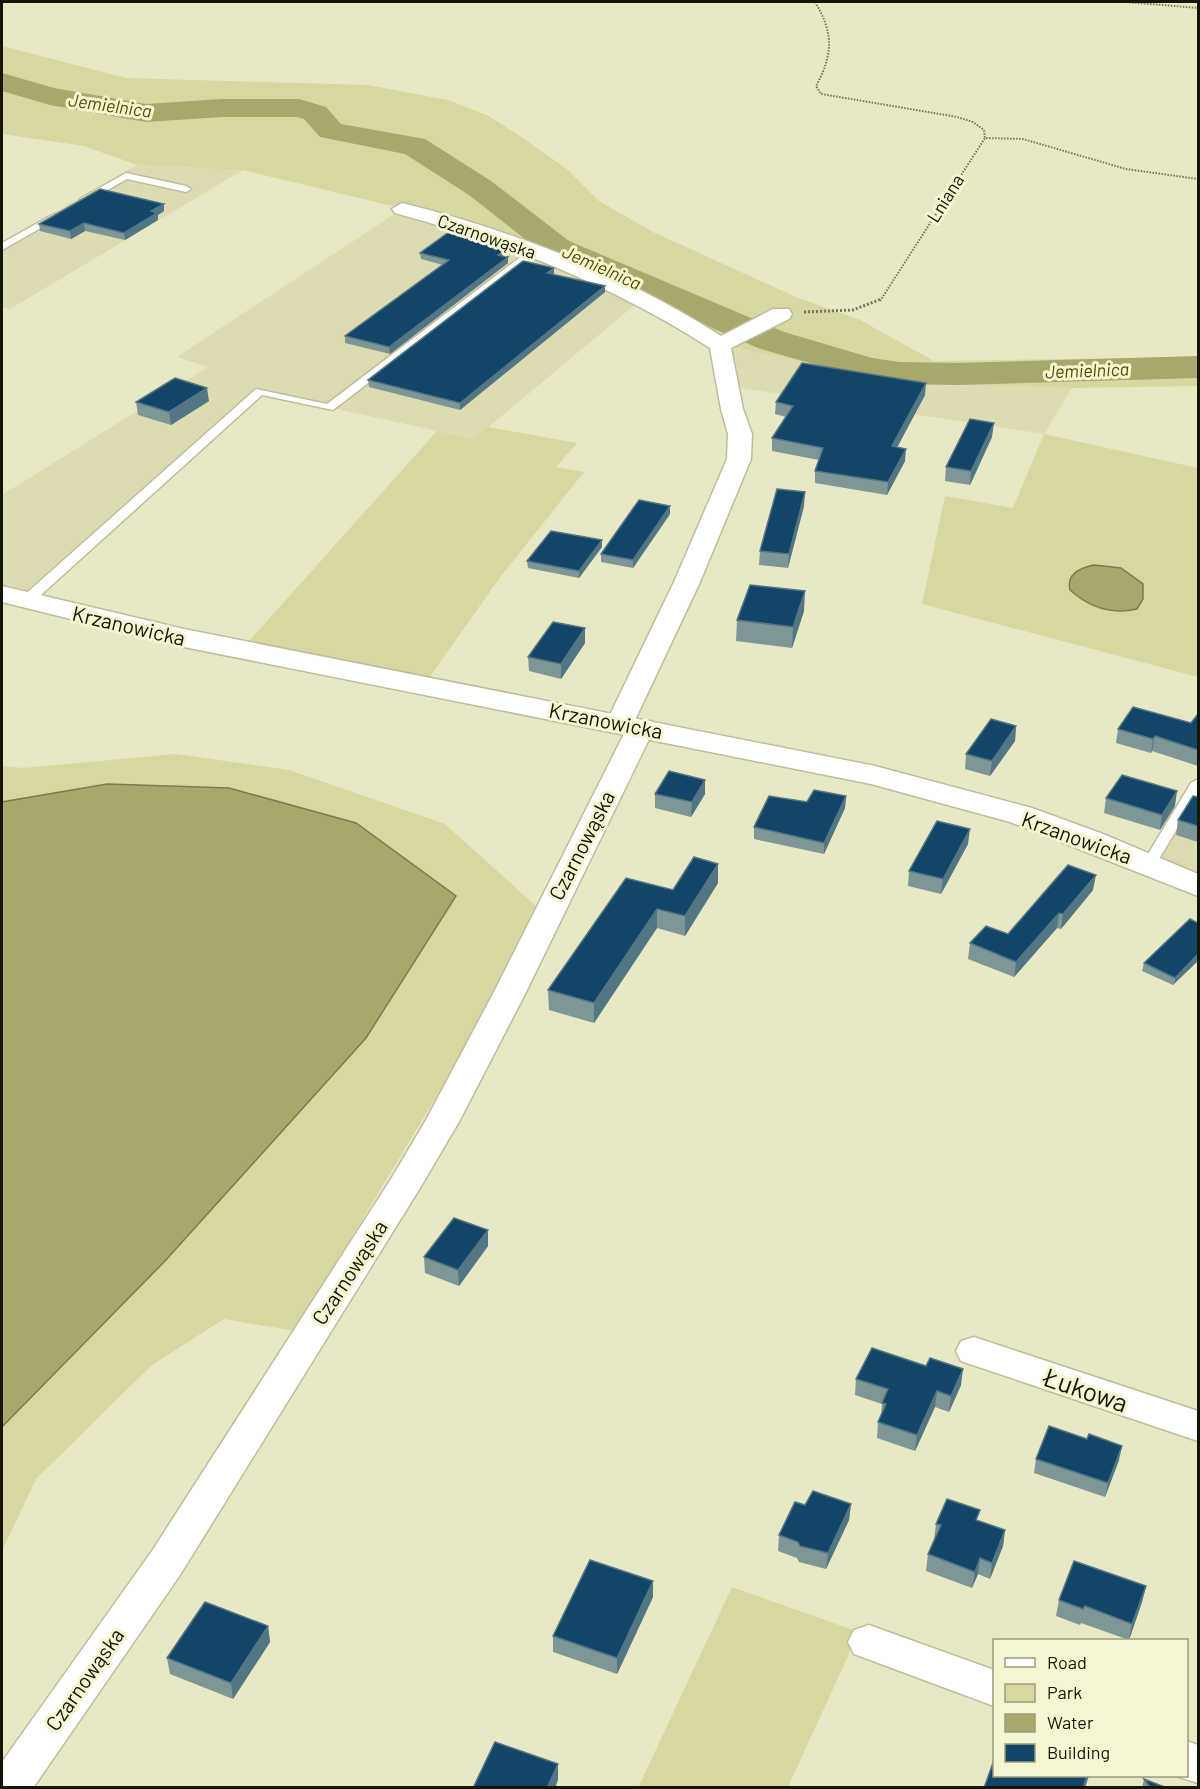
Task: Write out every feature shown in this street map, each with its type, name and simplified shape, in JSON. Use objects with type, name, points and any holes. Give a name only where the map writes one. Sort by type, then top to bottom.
[{"type":"street","name":"Czarnowąska","points":[[8,1788],[166,1563],[403,1188],[443,1120],[510,992],[631,725],[687,582],[739,459],[740,434],[732,409],[720,345],[678,316],[580,268],[402,208]]},
{"type":"street","points":[[720,345],[781,314]]},
{"type":"street","name":"Krzanowicka","points":[[14,598],[184,638],[809,760],[928,788],[1021,815],[1149,864],[1198,886]]},
{"type":"street","name":"Łukowa","points":[[974,1351],[1198,1426]]},
{"type":"street","points":[[869,1642],[993,1688]]},
{"type":"lane","points":[[74,206],[126,176],[186,189]]},
{"type":"lane","points":[[2,247],[64,212]]},
{"type":"lane","points":[[14,598],[260,392],[329,408],[535,251]]},
{"type":"lane","points":[[1149,864],[1198,783]]},
{"type":"path","points":[[815,2],[823,12],[833,39],[832,52],[826,69],[816,86],[821,94],[957,117],[973,122],[984,130],[985,138],[999,136],[1018,138],[1085,159],[1135,170],[1198,179]]},
{"type":"path","points":[[1126,2],[1198,8]]},
{"type":"path","name":"Lniana","points":[[781,314],[853,310],[879,302],[985,138]]},
{"type":"shaded area","points":[[137,165],[243,170],[10,309],[2,307],[2,242]]},
{"type":"shaded area","points":[[402,209],[642,299],[474,439],[260,392],[26,601],[2,594],[2,495],[208,367],[177,357]]},
{"type":"shaded area","points":[[720,345],[915,384],[1072,388],[1044,434],[727,386]]},
{"type":"shaded area","points":[[1198,783],[1198,886],[1149,864]]},
{"type":"green space","points":[[2,46],[126,78],[368,85],[448,100],[487,115],[523,138],[567,169],[599,201],[653,232],[796,297],[860,320],[934,361],[1198,357],[1198,386],[1072,388],[915,384],[720,345],[580,268],[413,211],[243,170],[137,165],[84,146],[2,134]]},
{"type":"green space","points":[[488,427],[577,443],[556,467],[584,472],[501,576],[424,685],[242,649],[437,431],[474,439]]},
{"type":"green space","points":[[1044,434],[1198,468],[1198,677],[922,604],[945,496],[1013,508]]},
{"type":"green space","points":[[176,754],[289,770],[445,824],[546,915],[295,1331],[224,1319],[152,1365],[36,1479],[2,1551],[2,1427],[165,1261],[366,1038],[455,896],[356,823],[229,788],[107,784],[2,802],[2,766],[23,768]]},
{"type":"green space","points":[[732,1587],[859,1632],[788,1787],[638,1788]]},
{"type":"water","points":[[1094,565],[1121,568],[1143,584],[1143,599],[1137,609],[1118,611],[1093,606],[1070,590],[1069,584],[1072,576],[1079,570]]},
{"type":"water","points":[[107,784],[229,788],[356,823],[456,896],[366,1038],[165,1261],[2,1427],[2,802]]},
{"type":"building","points":[[100,189],[164,204],[151,211],[157,213],[124,233],[84,223],[70,231],[39,224]]},
{"type":"building","points":[[449,232],[511,246],[498,255],[508,257],[389,347],[345,336],[449,260],[420,253]]},
{"type":"building","points":[[523,261],[554,268],[547,273],[605,286],[460,403],[368,380]]},
{"type":"building","points":[[802,363],[926,383],[892,446],[906,449],[888,482],[815,471],[823,448],[772,438],[793,406],[776,402]]},
{"type":"building","points":[[175,378],[207,388],[169,412],[136,402]]},
{"type":"building","points":[[970,419],[994,423],[971,471],[946,467]]},
{"type":"building","points":[[777,489],[805,492],[789,554],[760,551]]},
{"type":"building","points":[[639,500],[670,506],[633,560],[601,554]]},
{"type":"building","points":[[551,531],[602,540],[579,571],[527,561]]},
{"type":"building","points":[[750,585],[805,591],[793,627],[737,620]]},
{"type":"building","points":[[553,622],[585,628],[561,664],[528,657]]},
{"type":"building","points":[[1133,707],[1191,723],[1198,714],[1198,750],[1155,736],[1153,739],[1118,729]]},
{"type":"building","points":[[991,719],[1016,726],[992,761],[966,754]]},
{"type":"building","points":[[669,771],[705,780],[692,802],[655,794]]},
{"type":"building","points":[[1122,775],[1177,791],[1162,815],[1106,798]]},
{"type":"building","points":[[814,790],[846,796],[824,843],[754,827],[769,796],[807,802]]},
{"type":"building","points":[[1193,796],[1198,797],[1198,826],[1178,820]]},
{"type":"building","points":[[937,821],[970,829],[943,879],[909,871]]},
{"type":"building","points":[[694,857],[718,864],[685,916],[657,909],[594,1003],[548,990],[626,878],[673,890]]},
{"type":"building","points":[[1068,865],[1096,875],[1063,914],[1059,913],[1016,962],[970,943],[986,926],[1008,934]]},
{"type":"building","points":[[1190,919],[1198,923],[1198,954],[1175,978],[1144,963]]},
{"type":"building","points":[[454,1218],[488,1230],[458,1270],[424,1257]]},
{"type":"building","points":[[872,1348],[926,1366],[930,1358],[963,1369],[951,1396],[937,1391],[917,1435],[878,1422],[886,1404],[882,1403],[888,1389],[856,1379]]},
{"type":"building","points":[[1049,1426],[1087,1439],[1089,1434],[1122,1446],[1108,1483],[1036,1459]]},
{"type":"building","points":[[813,1491],[851,1504],[828,1553],[800,1546],[798,1542],[779,1535],[795,1502],[805,1505]]},
{"type":"building","points":[[947,1499],[980,1510],[976,1520],[1005,1530],[992,1563],[980,1558],[975,1572],[928,1554],[941,1525],[936,1524]]},
{"type":"building","points":[[590,1560],[653,1581],[617,1658],[553,1636]]},
{"type":"building","points":[[1074,1561],[1146,1586],[1132,1624],[1085,1606],[1083,1609],[1059,1600]]},
{"type":"building","points":[[205,1602],[268,1626],[231,1683],[167,1658]]},
{"type":"building","points":[[495,1742],[558,1764],[547,1788],[473,1788]]},
{"type":"building","points":[[993,1763],[993,1777],[1087,1777],[1083,1788],[984,1788]]},
{"type":"building","points":[[1144,1779],[1167,1788],[1151,1788]]},
{"type":"waterway","name":"Jemielnica","points":[[2,82],[50,96],[146,113],[222,108],[299,108],[315,113],[331,131],[414,146],[480,188],[557,248],[771,340],[868,368],[899,373],[957,374],[1054,373],[1198,367]]}]
